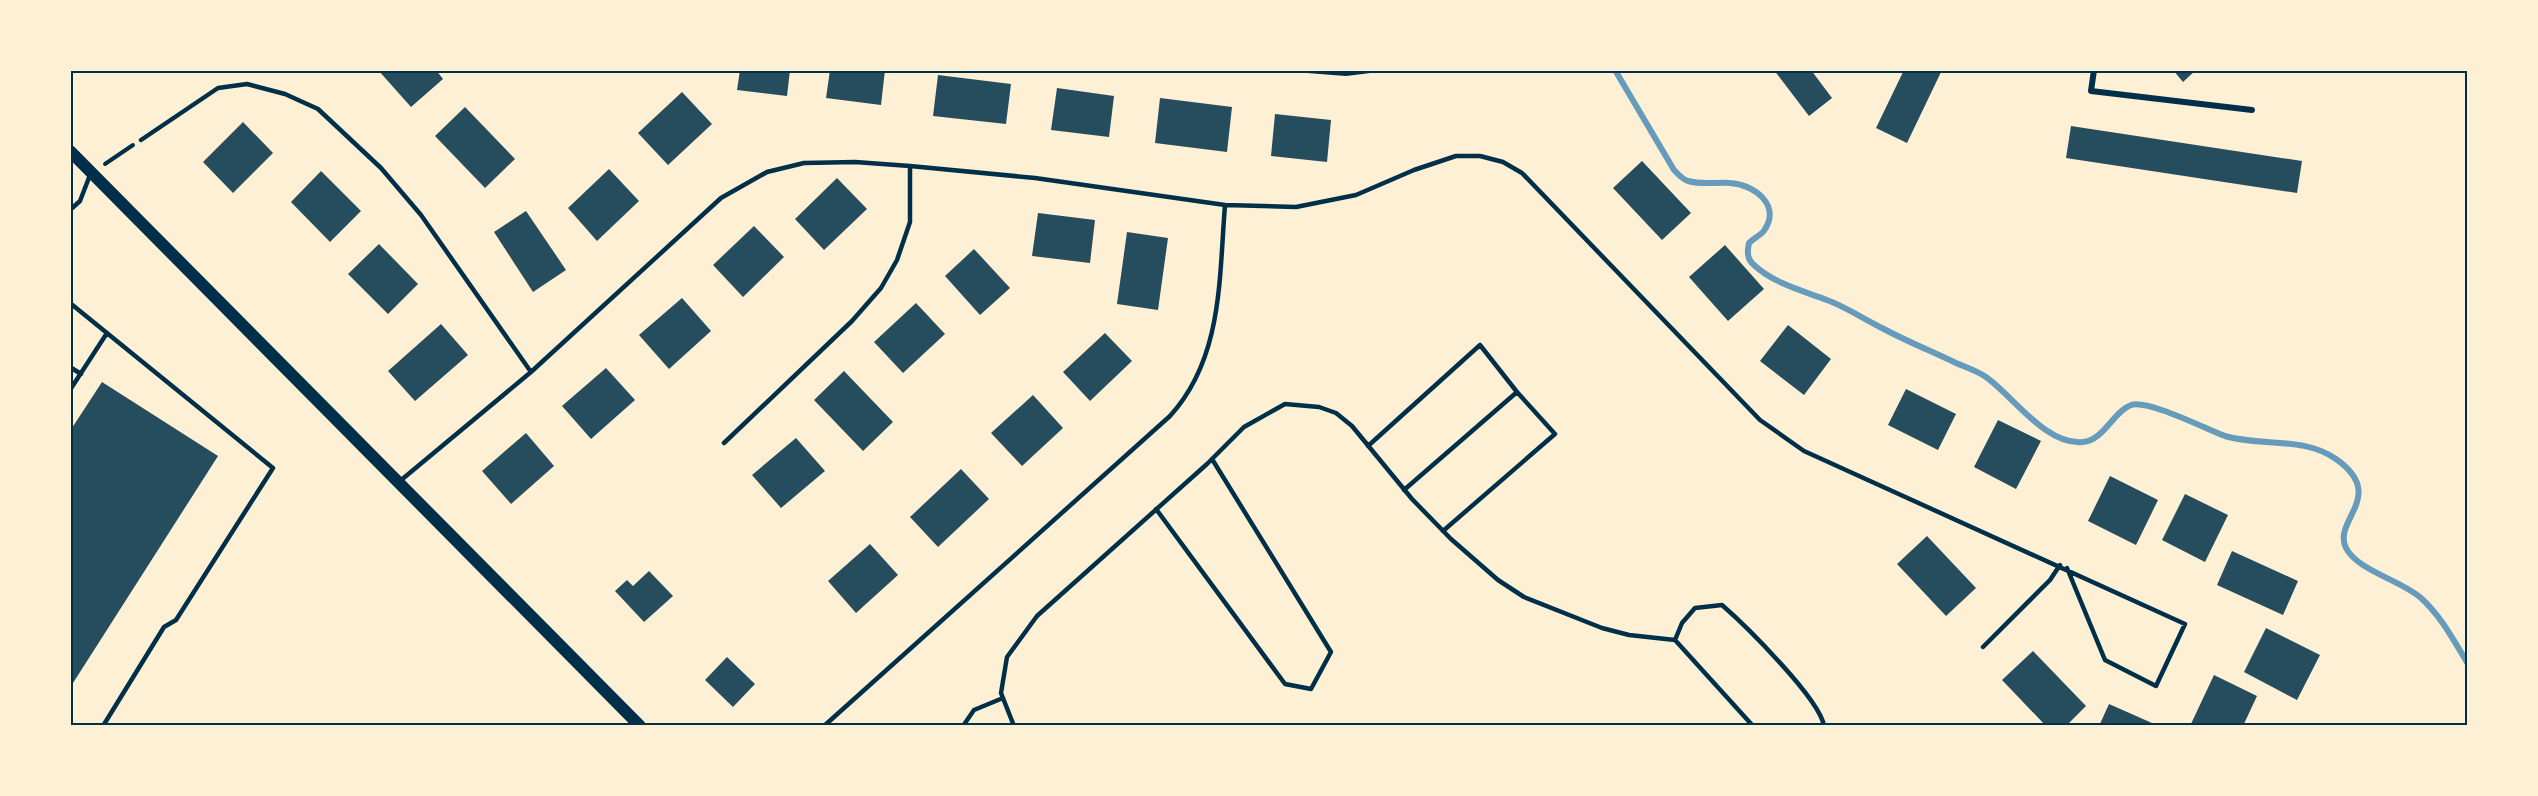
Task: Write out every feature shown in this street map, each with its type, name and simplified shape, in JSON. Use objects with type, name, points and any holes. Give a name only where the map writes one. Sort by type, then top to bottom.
[{"type":"main road","points":[[70,151],[640,726]]},
{"type":"street","points":[[1307,70],[1346,73],[1370,70]]},
{"type":"street","points":[[2094,70],[2091,91],[2252,110]]},
{"type":"lane","points":[[141,140],[218,88],[247,84],[285,94],[318,109],[381,168],[421,215],[531,372]]},
{"type":"lane","points":[[398,483],[531,372],[721,198],[767,172],[804,163],[855,162],[1035,178],[1225,205],[1296,207],[1356,195],[1414,170],[1456,156],[1480,156],[1503,162],[1522,173],[1545,194],[1760,420],[1804,451],[2067,568],[2185,624],[2156,686],[2105,660],[2067,568]]},
{"type":"lane","points":[[724,443],[852,321],[882,288],[897,260],[910,222],[910,166]]},
{"type":"lane","points":[[70,210],[80,201],[91,173]]},
{"type":"lane","points":[[824,726],[1170,416],[1184,400],[1196,381],[1208,353],[1215,319],[1225,205]]},
{"type":"lane","points":[[70,303],[273,468],[176,620],[164,627],[103,726]]},
{"type":"lane","points":[[70,390],[107,333]]},
{"type":"lane","points":[[1368,446],[1480,345],[1517,392],[1555,434],[1443,531]]},
{"type":"lane","points":[[70,367],[81,374]]},
{"type":"lane","points":[[1404,490],[1517,392]]},
{"type":"lane","points":[[1014,726],[1001,693],[1007,657],[1037,616],[1212,459],[1244,427],[1285,404],[1319,407],[1336,413],[1352,426],[1404,490],[1443,531],[1498,580],[1524,597],[1602,628],[1629,635],[1675,640],[1754,726]]},
{"type":"lane","points":[[1156,509],[1285,684],[1311,689],[1331,652],[1212,459]]},
{"type":"lane","points":[[1983,647],[2050,580],[2060,565]]},
{"type":"lane","points":[[1675,640],[1682,623],[1695,608],[1722,605],[1759,640],[1785,670],[1823,716],[1824,726]]},
{"type":"lane","points":[[963,726],[974,710],[1003,698]]},
{"type":"path","points":[[91,173],[141,140]]},
{"type":"building","points":[[378,70],[436,70],[443,79],[411,107]]},
{"type":"building","points":[[740,70],[790,70],[787,96],[737,90]]},
{"type":"building","points":[[830,70],[885,70],[881,105],[826,98]]},
{"type":"building","points":[[1774,70],[1811,70],[1832,98],[1809,116]]},
{"type":"building","points":[[1904,70],[1942,70],[1907,143],[1876,128]]},
{"type":"building","points":[[2173,70],[2196,70],[2183,82]]},
{"type":"building","points":[[938,75],[1011,84],[1006,124],[933,116]]},
{"type":"building","points":[[1057,88],[1114,96],[1109,137],[1051,130]]},
{"type":"building","points":[[682,92],[712,124],[668,165],[638,133]]},
{"type":"building","points":[[1160,98],[1232,107],[1227,152],[1155,143]]},
{"type":"building","points":[[465,107],[515,159],[485,188],[435,136]]},
{"type":"building","points":[[1275,114],[1331,120],[1327,162],[1271,156]]},
{"type":"building","points":[[243,122],[273,153],[233,193],[203,162]]},
{"type":"building","points":[[2071,126],[2302,161],[2297,193],[2066,158]]},
{"type":"building","points":[[1642,161],[1691,213],[1662,240],[1613,188]]},
{"type":"building","points":[[609,169],[639,201],[597,241],[568,208]]},
{"type":"building","points":[[321,171],[361,211],[330,242],[291,202]]},
{"type":"building","points":[[837,178],[867,209],[824,250],[795,219]]},
{"type":"building","points":[[526,211],[566,270],[533,292],[494,232]]},
{"type":"building","points":[[1038,213],[1095,220],[1090,263],[1032,256]]},
{"type":"building","points":[[754,226],[784,257],[743,297],[713,265]]},
{"type":"building","points":[[1127,232],[1168,238],[1158,310],[1117,304]]},
{"type":"building","points":[[379,244],[418,284],[388,314],[348,274]]},
{"type":"building","points":[[1725,245],[1764,289],[1728,321],[1689,277]]},
{"type":"building","points":[[974,249],[1010,288],[980,315],[945,276]]},
{"type":"building","points":[[682,298],[711,331],[669,369],[639,335]]},
{"type":"building","points":[[916,303],[945,334],[903,373],[874,342]]},
{"type":"building","points":[[441,324],[468,355],[415,401],[388,371]]},
{"type":"building","points":[[1788,325],[1831,359],[1804,395],[1760,361]]},
{"type":"building","points":[[1105,333],[1132,361],[1090,401],[1063,372]]},
{"type":"building","points":[[606,368],[635,400],[591,439],[562,406]]},
{"type":"building","points":[[844,371],[893,422],[863,451],[814,400]]},
{"type":"building","points":[[102,382],[218,456],[73,683],[70,681],[70,431]]},
{"type":"building","points":[[1906,389],[1956,414],[1938,450],[1888,425]]},
{"type":"building","points":[[1033,395],[1063,428],[1022,466],[991,433]]},
{"type":"building","points":[[1998,420],[2041,441],[2016,489],[1974,467]]},
{"type":"building","points":[[526,433],[554,466],[511,504],[482,471]]},
{"type":"building","points":[[796,438],[825,471],[781,508],[752,475]]},
{"type":"building","points":[[961,469],[989,499],[938,547],[910,517]]},
{"type":"building","points":[[2110,476],[2158,500],[2136,545],[2088,521]]},
{"type":"building","points":[[2185,494],[2228,515],[2205,562],[2162,540]]},
{"type":"building","points":[[1927,536],[1976,588],[1946,616],[1897,564]]},
{"type":"building","points":[[870,544],[898,575],[856,613],[828,581]]},
{"type":"building","points":[[2232,551],[2298,581],[2283,615],[2217,585]]},
{"type":"building","points":[[649,571],[673,596],[644,622],[615,591],[627,580],[633,586]]},
{"type":"building","points":[[2266,628],[2320,655],[2297,700],[2244,672]]},
{"type":"building","points":[[2033,651],[2086,706],[2066,726],[2046,726],[2002,680]]},
{"type":"building","points":[[727,657],[755,684],[733,707],[705,680]]},
{"type":"building","points":[[2214,675],[2257,696],[2243,726],[2190,726]]},
{"type":"building","points":[[2109,704],[2152,723],[2151,726],[2099,726]]},
{"type":"waterway","points":[[1615,70],[1674,170],[1681,177],[1693,182],[1739,184],[1756,192],[1768,205],[1770,214],[1768,222],[1763,232],[1749,243],[1748,255],[1754,265],[1779,282],[1834,303],[1982,375],[2043,428],[2056,436],[2069,441],[2090,440],[2103,431],[2125,408],[2139,404],[2163,410],[2225,436],[2310,447],[2336,459],[2351,472],[2358,485],[2355,507],[2346,527],[2344,538],[2346,548],[2360,563],[2421,598],[2441,621],[2468,664]]}]
